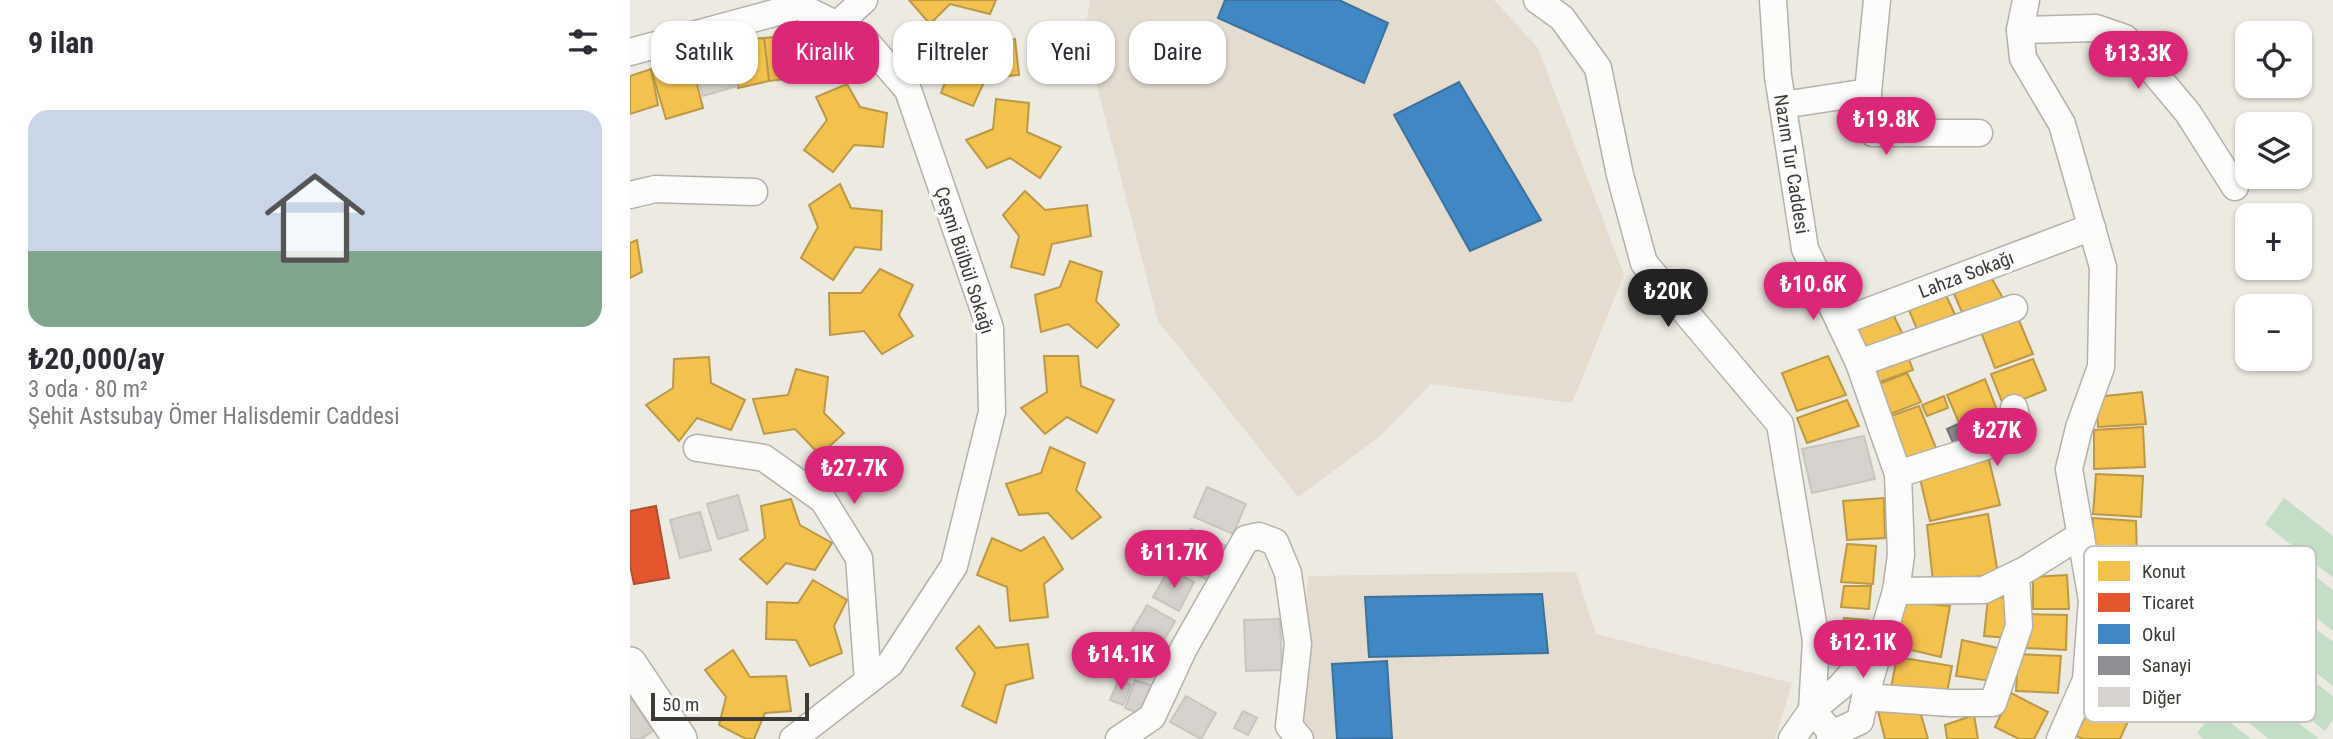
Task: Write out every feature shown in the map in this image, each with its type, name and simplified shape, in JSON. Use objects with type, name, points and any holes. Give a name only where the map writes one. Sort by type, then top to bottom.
[{"type":"main road","points":[[630,662],[680,739]]},
{"type":"street","points":[[841,21],[864,0]]},
{"type":"street","points":[[1536,0],[1562,18],[1598,68],[1620,175],[1644,263],[1780,424],[1816,641],[1812,710],[1834,737],[1864,719],[1950,703],[1993,702],[2019,626],[2016,575]]},
{"type":"street","points":[[1752,0],[1774,12]]},
{"type":"street","points":[[1877,0],[1868,92],[1868,127],[1873,133],[1979,133]]},
{"type":"street","points":[[2026,0],[2020,30],[2023,58],[2062,124],[2104,267],[2101,367],[2079,428],[2069,469],[2084,553]]},
{"type":"street","points":[[630,52],[792,3]]},
{"type":"street","name":"Çeşmi Bülbül Sokağı","points":[[792,3],[829,21]]},
{"type":"street","name":"Nazım Tur Caddesi","points":[[1774,12],[1778,76],[1805,249],[1859,363],[1898,474],[1901,555],[1896,591],[1879,644],[1864,719]]},
{"type":"street","points":[[2020,30],[2096,27],[2125,38],[2188,113],[2235,187]]},
{"type":"street","name":"Çeşmi Bülbül Sokağı","points":[[793,739],[890,664],[954,566],[992,412],[990,328],[908,90],[879,56]]},
{"type":"street","points":[[1783,105],[1868,92]]},
{"type":"street","points":[[630,195],[654,189],[754,192]]},
{"type":"street","name":"Lahza Sokağı","points":[[1840,322],[2092,227]]},
{"type":"street","points":[[1859,363],[2014,308]]},
{"type":"street","points":[[1898,474],[2021,435],[2014,408]]},
{"type":"street","points":[[697,448],[764,458],[823,500],[859,558],[868,681]]},
{"type":"street","points":[[1896,591],[1984,590],[2016,575],[2081,535]]},
{"type":"street","points":[[1119,739],[1152,717],[1184,648],[1246,539],[1259,536],[1275,542],[1288,573],[1298,644],[1289,726],[1300,739]]},
{"type":"street","points":[[1816,641],[1840,687],[1864,719]]},
{"type":"street","points":[[1792,739],[1812,710],[1840,687],[1879,644]]},
{"type":"street","points":[[2060,739],[2084,685]]},
{"type":"shaded area","points":[[1090,0],[1494,0],[1538,48],[1624,275],[1572,403],[1431,384],[1379,437],[1298,497],[1158,321],[1096,84],[1115,84],[1115,21],[1086,21]]},
{"type":"shaded area","points":[[1576,572],[1596,634],[1792,683],[1775,739],[1302,739],[1295,733],[1308,576]]},
{"type":"green space","points":[[2284,498],[2333,536],[2333,578],[2316,564],[2316,546],[2293,546],[2265,524]]},
{"type":"green space","points":[[2316,577],[2333,590],[2333,631],[2316,618]]},
{"type":"green space","points":[[2316,629],[2333,642],[2333,686],[2316,673]]},
{"type":"green space","points":[[2316,683],[2333,696],[2333,719],[2325,731],[2314,722]]},
{"type":"green space","points":[[2206,722],[2230,722],[2251,739],[2204,739],[2197,733]]},
{"type":"green space","points":[[2247,722],[2297,722],[2318,738],[2317,739],[2269,739]]},
{"type":"building: Konut","points":[[909,0],[996,0],[990,14],[950,4],[933,21],[927,21]]},
{"type":"building: Konut","points":[[772,37],[772,81],[769,81],[764,38]]},
{"type":"building: Konut","points":[[758,38],[764,38],[769,81],[758,83]]},
{"type":"building: Konut","points":[[1015,39],[1019,75],[1013,76]]},
{"type":"building: Konut","points":[[651,69],[651,84],[654,84],[658,105],[630,114],[630,76]]},
{"type":"building: Konut","points":[[656,84],[697,84],[703,108],[666,119]]},
{"type":"building: Konut","points":[[738,84],[756,84],[738,88]]},
{"type":"building: Konut","points":[[847,84],[860,107],[887,113],[883,147],[854,145],[833,172],[804,150],[827,120],[816,97]]},
{"type":"building: Konut","points":[[944,84],[983,84],[973,106],[941,93]]},
{"type":"building: Konut","points":[[996,99],[1029,103],[1027,132],[1061,147],[1040,178],[1010,158],[987,168],[966,140],[993,129]]},
{"type":"building: Konut","points":[[840,184],[851,208],[882,211],[881,250],[855,247],[833,280],[801,258],[818,227],[809,205]]},
{"type":"building: Konut","points":[[1025,191],[1045,210],[1087,205],[1091,236],[1052,244],[1044,275],[1011,267],[1019,236],[1003,215]]},
{"type":"building: Konut","points":[[637,240],[642,272],[630,278],[630,243]]},
{"type":"building: Konut","points":[[1070,261],[1102,272],[1096,301],[1119,325],[1097,348],[1068,324],[1041,332],[1035,295],[1060,287]]},
{"type":"building: Konut","points":[[880,269],[913,285],[899,315],[913,336],[882,354],[864,331],[830,335],[829,293],[861,293]]},
{"type":"building: Konut","points":[[1987,270],[2004,300],[1965,319],[1951,287]]},
{"type":"building: Konut","points":[[1943,289],[1958,321],[1919,334],[1906,303]]},
{"type":"building: Konut","points":[[1891,310],[1905,339],[1862,359],[1851,329]]},
{"type":"building: Konut","points":[[2018,318],[2033,354],[1995,368],[1981,332]]},
{"type":"building: Konut","points":[[1907,354],[1913,370],[1874,384],[1868,368]]},
{"type":"building: Konut","points":[[1044,356],[1078,356],[1081,386],[1114,400],[1097,433],[1067,417],[1045,434],[1021,408],[1047,392]]},
{"type":"building: Konut","points":[[1828,356],[1846,395],[1797,411],[1782,373]]},
{"type":"building: Konut","points":[[709,357],[711,383],[745,400],[731,430],[697,418],[679,441],[646,405],[673,388],[674,359]]},
{"type":"building: Konut","points":[[2033,359],[2046,390],[2004,407],[1991,374]]},
{"type":"building: Konut","points":[[796,369],[828,377],[824,413],[844,433],[820,455],[795,429],[764,434],[753,399],[788,395]]},
{"type":"building: Konut","points":[[1907,373],[1921,402],[1883,417],[1871,387]]},
{"type":"building: Konut","points":[[1985,379],[2003,426],[1966,439],[1947,395]]},
{"type":"building: Konut","points":[[2142,392],[2146,424],[2098,427],[2096,397]]},
{"type":"building: Konut","points":[[1944,396],[1948,408],[1927,416],[1922,405]]},
{"type":"building: Konut","points":[[1847,400],[1859,426],[1807,443],[1797,418]]},
{"type":"building: Konut","points":[[1919,406],[1936,448],[1900,461],[1885,418]]},
{"type":"building: Konut","points":[[2143,427],[2145,467],[2094,469],[2094,430]]},
{"type":"building: Konut","points":[[1050,447],[1085,463],[1076,490],[1101,517],[1072,539],[1048,513],[1019,515],[1006,484],[1041,473]]},
{"type":"building: Konut","points":[[1988,456],[2000,505],[1930,521],[1918,470]]},
{"type":"building: Konut","points":[[2096,474],[2143,476],[2141,517],[2093,514]]},
{"type":"building: Konut","points":[[1884,498],[1885,538],[1847,540],[1843,501]]},
{"type":"building: Konut","points":[[791,499],[800,525],[832,543],[815,570],[786,563],[767,584],[740,559],[765,538],[761,506]]},
{"type":"building: Konut","points":[[1988,514],[1998,574],[1933,582],[1927,525]]},
{"type":"building: Konut","points":[[2093,518],[2136,521],[2137,546],[2093,546]]},
{"type":"building: Konut","points":[[1044,537],[1063,569],[1044,584],[1048,617],[1010,621],[1007,587],[977,575],[992,538],[1021,551]]},
{"type":"building: Konut","points":[[1847,544],[1876,546],[1873,584],[1841,582]]},
{"type":"building: Konut","points":[[2067,575],[2069,609],[2033,609],[2033,577]]},
{"type":"building: Konut","points":[[813,580],[847,600],[834,626],[842,653],[810,666],[796,640],[766,639],[767,602],[798,603]]},
{"type":"building: Konut","points":[[1844,586],[1871,586],[1869,609],[1841,607]]},
{"type":"building: Konut","points":[[2011,597],[2009,638],[1984,636],[1988,598]]},
{"type":"building: Konut","points":[[1903,602],[1950,606],[1941,657],[1894,646]]},
{"type":"building: Konut","points":[[2026,614],[2067,615],[2066,650],[2025,648]]},
{"type":"building: Konut","points":[[1844,618],[1868,620],[1859,658],[1837,655]]},
{"type":"building: Konut","points":[[979,626],[996,648],[1028,644],[1033,678],[1006,685],[996,723],[962,706],[975,673],[956,648]]},
{"type":"building: Konut","points":[[1962,640],[1998,648],[1991,681],[1956,676]]},
{"type":"building: Konut","points":[[733,650],[750,677],[786,676],[791,711],[765,713],[754,739],[746,739],[719,725],[726,697],[705,670]]},
{"type":"building: Konut","points":[[2018,654],[2061,656],[2058,693],[2016,691]]},
{"type":"building: Konut","points":[[1897,657],[1952,666],[1946,698],[1891,688]]},
{"type":"building: Konut","points":[[2011,693],[2048,712],[2034,739],[2019,739],[1995,727]]},
{"type":"building: Konut","points":[[1918,704],[1928,739],[1885,739],[1878,711]]},
{"type":"building: Konut","points":[[1974,715],[1978,739],[1947,739],[1945,725]]},
{"type":"building: Konut","points":[[2084,719],[2084,722],[2128,722],[2120,739],[2083,739],[2076,736]]},
{"type":"building: Ticaret","points":[[656,506],[669,578],[634,584],[630,565],[630,511]]},
{"type":"building: Okul","points":[[1225,0],[1339,0],[1388,23],[1364,83],[1218,18]]},
{"type":"building: Okul","points":[[1459,82],[1541,220],[1470,251],[1394,115]]},
{"type":"building: Okul","points":[[1542,594],[1548,653],[1369,657],[1365,597]]},
{"type":"building: Okul","points":[[1387,661],[1392,738],[1337,739],[1332,664]]},
{"type":"building: Sanayi","points":[[1958,424],[1965,440],[1954,445],[1947,429]]},
{"type":"building: Diğer","points":[[700,84],[736,84],[737,86],[703,96]]},
{"type":"building: Diğer","points":[[1864,436],[1875,479],[1812,493],[1802,449]]},
{"type":"building: Diğer","points":[[1207,487],[1246,504],[1233,534],[1194,517]]},
{"type":"building: Diğer","points":[[738,495],[748,530],[718,539],[707,504]]},
{"type":"building: Diğer","points":[[700,512],[711,550],[680,558],[670,520]]},
{"type":"building: Diğer","points":[[1191,529],[1226,546],[1210,581],[1174,564]]},
{"type":"building: Diğer","points":[[1169,569],[1194,582],[1179,611],[1153,597]]},
{"type":"building: Diğer","points":[[1147,605],[1175,621],[1160,647],[1132,631]]},
{"type":"building: Diğer","points":[[1280,619],[1282,670],[1246,671],[1244,620]]},
{"type":"building: Diğer","points":[[1135,640],[1169,655],[1160,677],[1126,661]]},
{"type":"building: Diğer","points":[[1119,679],[1131,685],[1123,705],[1110,700]]},
{"type":"building: Diğer","points":[[1135,680],[1153,686],[1143,715],[1125,708]]},
{"type":"building: Diğer","points":[[630,696],[653,731],[641,739],[630,739]]},
{"type":"building: Diğer","points":[[1186,696],[1216,713],[1201,739],[1170,722]]},
{"type":"building: Diğer","points":[[1243,711],[1257,718],[1248,735],[1234,728]]}]
